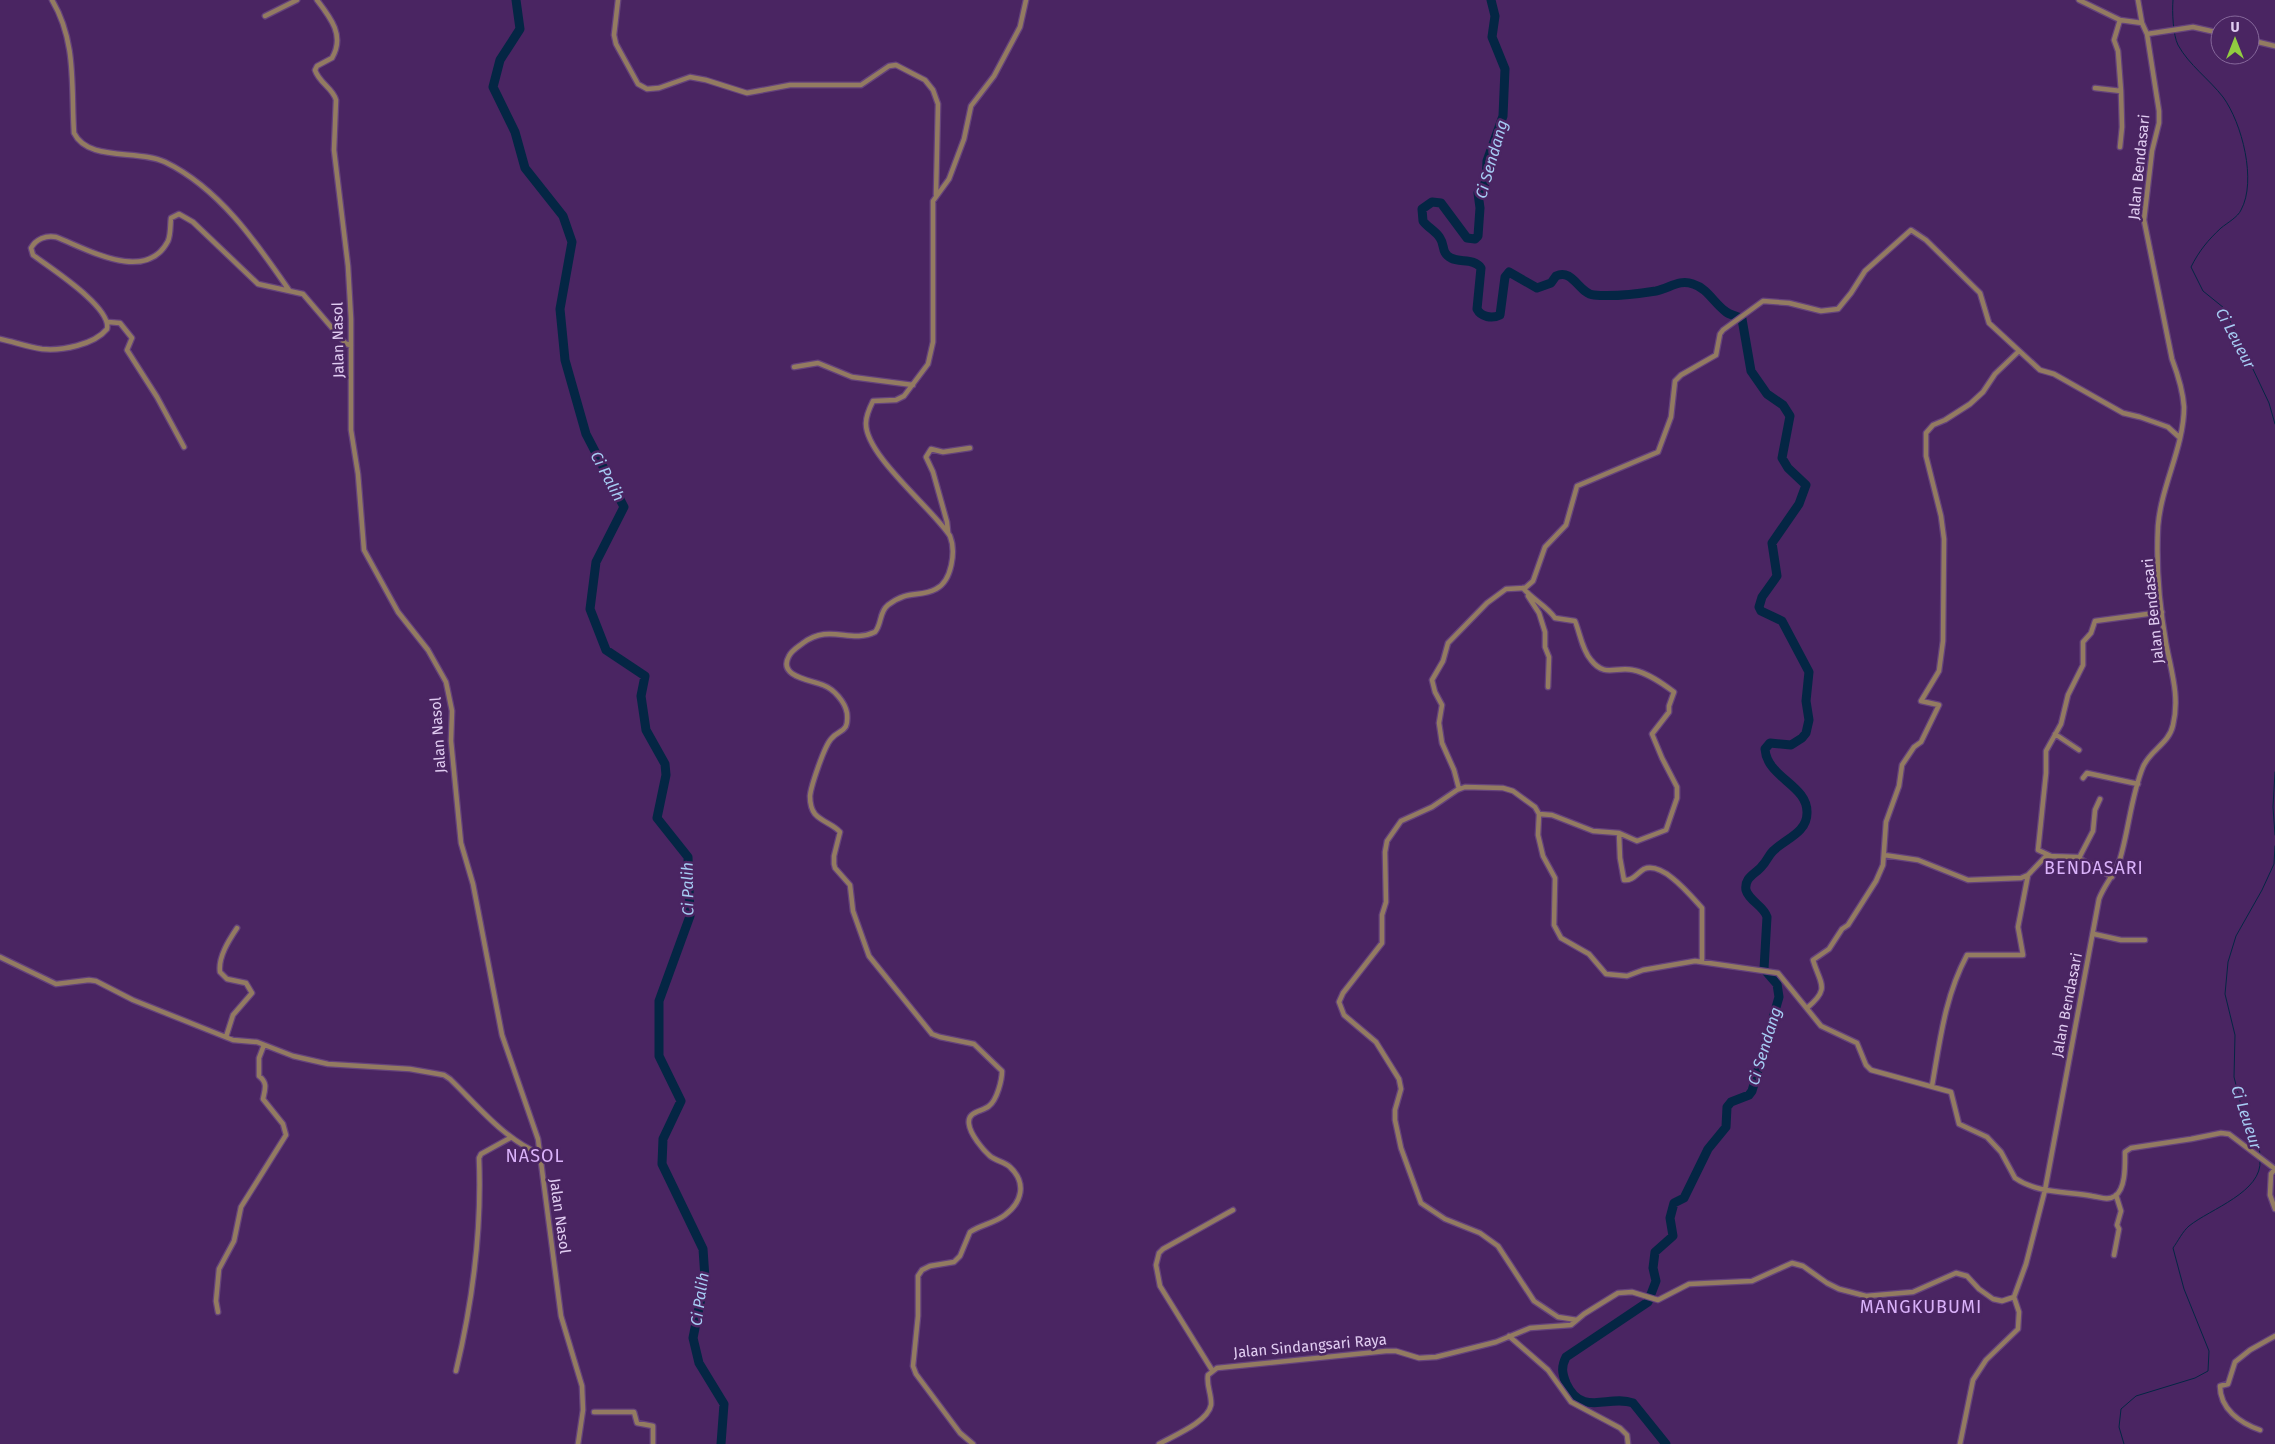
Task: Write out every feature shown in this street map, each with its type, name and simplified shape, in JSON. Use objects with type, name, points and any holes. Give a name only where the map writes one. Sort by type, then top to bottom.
[{"type":"street","points":[[52,0],[60,14],[70,49],[73,72],[74,133],[78,140],[86,147],[96,151],[143,155],[159,159],[194,180],[247,229],[289,290]]},
{"type":"street","points":[[265,16],[297,0]]},
{"type":"street","name":"Jalan Nasol","points":[[317,0],[336,28],[338,42],[332,58],[317,66],[315,70],[320,79],[334,93],[336,100],[334,150],[348,266],[351,346],[351,430],[358,474],[364,550],[398,612],[428,650],[446,682],[452,711],[451,741],[461,843],[473,884],[502,1034],[534,1128],[540,1154],[561,1316],[582,1386],[583,1410],[578,1444]]},
{"type":"street","points":[[618,0],[614,35],[616,44],[638,84],[647,88],[659,88],[690,78],[711,81],[747,93],[790,85],[861,85],[889,66],[896,65],[925,80],[933,90],[938,104],[936,195],[932,206],[932,350],[928,364],[913,385],[899,399],[872,401],[866,426],[879,456],[948,533]]},
{"type":"street","points":[[936,195],[949,179],[964,139],[973,102],[992,80],[1020,27],[1026,0]]},
{"type":"street","points":[[2079,0],[2120,20],[2142,24]]},
{"type":"street","name":"Jalan Bendasari","points":[[2045,1190],[2057,1116],[2094,934],[2099,899],[2112,877],[2121,856],[2138,784],[2146,760],[2168,739],[2176,713],[2176,696],[2158,581],[2158,523],[2179,437],[2184,408],[2180,381],[2172,360],[2144,220],[2152,151],[2159,123],[2147,34],[2142,24],[2138,0]]},
{"type":"street","points":[[2120,20],[2114,42],[2118,51],[2121,91],[2122,127],[2120,146]]},
{"type":"street","points":[[2147,34],[2193,27],[2210,31]]},
{"type":"street","points":[[2260,42],[2275,46]]},
{"type":"street","points":[[2095,88],[2121,91]]},
{"type":"street","points":[[0,339],[44,349],[87,342],[107,329],[108,322],[96,305],[33,255],[32,245],[42,238],[51,236],[122,261],[146,261],[168,242],[171,218],[178,214],[199,228],[258,284],[269,288],[289,290],[303,294],[345,343],[351,346]]},
{"type":"street","points":[[1459,789],[1454,770],[1440,736],[1439,728],[1442,705],[1434,692],[1432,679],[1443,660],[1447,646],[1490,600],[1506,589],[1524,588],[1535,578],[1545,548],[1566,524],[1577,486],[1658,452],[1671,417],[1675,381],[1681,374],[1716,356],[1721,332],[1763,301],[1789,303],[1821,311],[1838,309],[1865,271],[1911,230],[1926,240],[1980,293],[1989,323],[2040,370],[2054,374],[2123,413],[2168,427],[2179,437]]},
{"type":"street","points":[[108,322],[120,323],[132,338],[132,342],[127,350],[157,397],[184,447]]},
{"type":"street","points":[[1807,1008],[1818,999],[1822,988],[1822,981],[1813,960],[1829,949],[1842,929],[1848,926],[1878,878],[1884,855],[1886,822],[1899,786],[1902,765],[1914,747],[1921,742],[1939,705],[1921,701],[1939,671],[1943,641],[1943,530],[1926,456],[1925,438],[1930,427],[1970,404],[1983,392],[1995,374],[2019,351]]},
{"type":"street","points":[[794,367],[818,363],[852,377],[913,385]]},
{"type":"street","points":[[970,448],[943,452],[931,449],[926,457],[933,472],[952,543],[951,567],[941,586],[931,591],[903,595],[886,606],[877,631],[872,634],[862,636],[826,633],[812,636],[792,651],[787,664],[796,676],[825,686],[841,700],[846,708],[847,725],[843,731],[832,737],[828,745],[811,792],[811,803],[815,814],[840,832],[834,864],[835,868],[850,885],[853,912],[869,956],[932,1034],[974,1044],[1002,1070],[1001,1080],[992,1103],[988,1107],[973,1113],[969,1118],[968,1124],[989,1155],[1013,1170],[1022,1187],[1019,1198],[1005,1215],[970,1232],[960,1256],[954,1262],[925,1268],[919,1272],[917,1279],[918,1316],[913,1366],[916,1374],[960,1433],[973,1444]]},
{"type":"street","points":[[1524,588],[1539,613],[1545,632],[1545,647],[1549,657],[1548,687]]},
{"type":"street","points":[[1524,588],[1531,597],[1549,610],[1554,618],[1574,621],[1586,652],[1594,664],[1609,672],[1624,669],[1638,671],[1659,681],[1674,692],[1669,706],[1670,712],[1652,734],[1677,787],[1677,798],[1668,827],[1664,831],[1640,840],[1619,833],[1593,831],[1552,815],[1539,814]]},
{"type":"street","points":[[2051,856],[2038,850],[2046,773],[2046,751],[2063,719],[2068,695],[2083,665],[2083,642],[2092,633],[2094,622],[2136,617],[2141,613],[2162,612]]},
{"type":"street","points":[[2055,734],[2079,750]]},
{"type":"street","points":[[2083,778],[2086,773],[2138,784]]},
{"type":"street","points":[[1577,1320],[1558,1317],[1534,1301],[1498,1246],[1480,1233],[1445,1219],[1421,1203],[1401,1148],[1395,1120],[1395,1110],[1401,1089],[1399,1079],[1376,1042],[1341,1011],[1340,1002],[1343,993],[1382,943],[1382,917],[1386,902],[1385,852],[1387,841],[1401,821],[1434,806],[1459,789],[1503,788],[1513,791],[1534,805],[1539,814],[1538,835],[1543,856],[1555,878],[1553,921],[1561,938],[1589,954],[1609,974],[1627,976],[1642,970],[1660,968],[1680,962],[1702,962],[1769,970],[1781,974],[1823,1028],[1856,1042],[1866,1065],[1871,1070],[1953,1093],[1958,1122],[1988,1136],[2001,1152],[2015,1178],[2045,1190],[2101,1198],[2116,1196]]},
{"type":"street","points":[[2079,858],[2093,831],[2095,810],[2100,798]]},
{"type":"street","points":[[1619,833],[1621,867],[1624,880],[1630,880],[1648,868],[1658,869],[1685,890],[1702,908],[1702,962]]},
{"type":"street","points":[[1884,855],[1913,859],[1950,874],[1971,880],[2021,878],[2028,875],[2044,858],[2051,856],[2079,858],[2112,877]]},
{"type":"street","points":[[1932,1086],[1947,1004],[1956,977],[1968,955],[2022,955],[2018,927],[2028,875]]},
{"type":"street","points":[[226,1037],[233,1015],[252,993],[246,983],[227,979],[219,969],[227,945],[237,928]]},
{"type":"street","points":[[2094,934],[2121,940],[2145,940]]},
{"type":"street","points":[[0,957],[56,984],[89,980],[96,981],[133,1000],[233,1040],[264,1044],[293,1056],[328,1064],[410,1069],[444,1076],[450,1079],[510,1138],[540,1154]]},
{"type":"street","points":[[218,1312],[216,1301],[219,1269],[234,1239],[241,1207],[286,1135],[283,1124],[263,1099],[266,1088],[264,1080],[260,1076],[259,1061],[264,1044]]},
{"type":"street","points":[[2114,1255],[2119,1229],[2117,1225],[2121,1214],[2116,1196],[2124,1174],[2125,1152],[2131,1148],[2221,1133],[2229,1134],[2237,1138],[2274,1169],[2271,1174],[2270,1195],[2275,1209]]},
{"type":"street","points":[[456,1371],[468,1319],[479,1242],[479,1157],[510,1138]]},
{"type":"street","points":[[1960,1444],[1973,1380],[1986,1360],[2018,1329],[2019,1312],[2014,1298],[2026,1264],[2045,1190]]},
{"type":"street","points":[[1159,1444],[1194,1425],[1209,1410],[1211,1403],[1207,1380],[1208,1374],[1212,1370],[1160,1286],[1156,1265],[1159,1254],[1163,1249],[1233,1210]]},
{"type":"street","name":"Jalan Sindangsari Raya","points":[[1212,1370],[1260,1362],[1386,1351],[1396,1351],[1419,1358],[1436,1357],[1496,1342],[1530,1328],[1568,1326],[1618,1293],[1632,1292],[1654,1300],[1662,1298],[1689,1284],[1752,1281],[1792,1263],[1803,1266],[1839,1289],[1866,1296],[1913,1292],[1956,1273],[1967,1276],[1979,1289],[1993,1299],[2002,1301],[2014,1298]]},
{"type":"street","points":[[1509,1336],[1548,1370],[1571,1402],[1620,1428],[1627,1436],[1628,1444]]},
{"type":"street","points":[[2260,1430],[2245,1424],[2224,1405],[2219,1388],[2229,1382],[2235,1362],[2250,1350],[2275,1336]]},
{"type":"street","points":[[594,1412],[634,1412],[637,1422],[653,1426],[653,1444]]},
{"type":"waterway","name":"Ci Palih","points":[[516,0],[520,29],[500,60],[493,87],[515,132],[525,168],[563,216],[572,242],[560,309],[565,360],[586,434],[624,507],[596,562],[590,609],[606,650],[645,676],[641,696],[646,730],[665,764],[666,775],[657,818],[688,857],[690,916],[659,1001],[659,1056],[681,1101],[663,1139],[662,1164],[703,1249],[705,1278],[693,1338],[699,1363],[724,1404],[721,1444]]},
{"type":"waterway","name":"Ci Sendang","points":[[1491,0],[1495,16],[1492,37],[1505,69],[1503,116],[1487,161],[1486,182],[1478,193],[1480,208],[1478,236],[1475,239],[1467,238],[1441,203],[1432,202],[1422,209],[1423,221],[1438,236],[1448,256],[1475,263],[1481,268],[1477,309],[1481,314],[1487,316],[1494,317],[1500,315],[1505,277],[1509,272],[1537,288],[1551,283],[1556,276],[1567,275],[1589,294],[1601,296],[1649,292],[1683,283],[1698,286],[1727,313],[1742,319],[1751,371],[1767,394],[1783,405],[1790,416],[1782,458],[1788,468],[1806,485],[1799,504],[1772,543],[1777,576],[1762,597],[1759,607],[1761,611],[1782,621],[1809,672],[1806,701],[1809,720],[1806,733],[1791,745],[1770,743],[1765,749],[1767,759],[1779,775],[1795,788],[1806,803],[1806,820],[1799,831],[1773,851],[1760,869],[1749,879],[1746,886],[1748,894],[1767,917],[1764,969],[1777,984],[1779,997],[1752,1091],[1749,1095],[1731,1102],[1727,1107],[1726,1127],[1708,1149],[1684,1198],[1674,1203],[1670,1218],[1673,1236],[1655,1252],[1653,1268],[1656,1281],[1648,1302],[1566,1357],[1563,1367],[1566,1383],[1572,1394],[1580,1400],[1596,1403],[1615,1401],[1633,1403],[1666,1444]]},
{"type":"waterway","name":"Ci Leueur","points":[[2173,0],[2173,23],[2178,45],[2188,59],[2223,97],[2230,108],[2241,137],[2247,168],[2248,184],[2246,198],[2240,213],[2208,241],[2191,267],[2203,291],[2224,308],[2269,403],[2275,424]]},
{"type":"waterway","name":"Ci Leueur","points":[[2275,772],[2273,807],[2275,835]]},
{"type":"waterway","name":"Ci Leueur","points":[[2260,1156],[2259,1143],[2242,1109],[2234,1077],[2235,1035],[2225,994],[2228,962],[2236,936],[2262,890],[2274,864],[2275,846]]},
{"type":"waterway","name":"Ci Leueur","points":[[2124,1444],[2119,1427],[2121,1409],[2136,1396],[2195,1378],[2208,1371],[2209,1351],[2184,1289],[2173,1248],[2189,1226],[2234,1199],[2253,1181],[2259,1171],[2260,1160]]},
{"type":"district","name":"BENDASARI","points":[[2094,868]]},
{"type":"district","name":"NASOL","points":[[535,1156]]},
{"type":"district","name":"MANGKUBUMI","points":[[1921,1307]]}]
